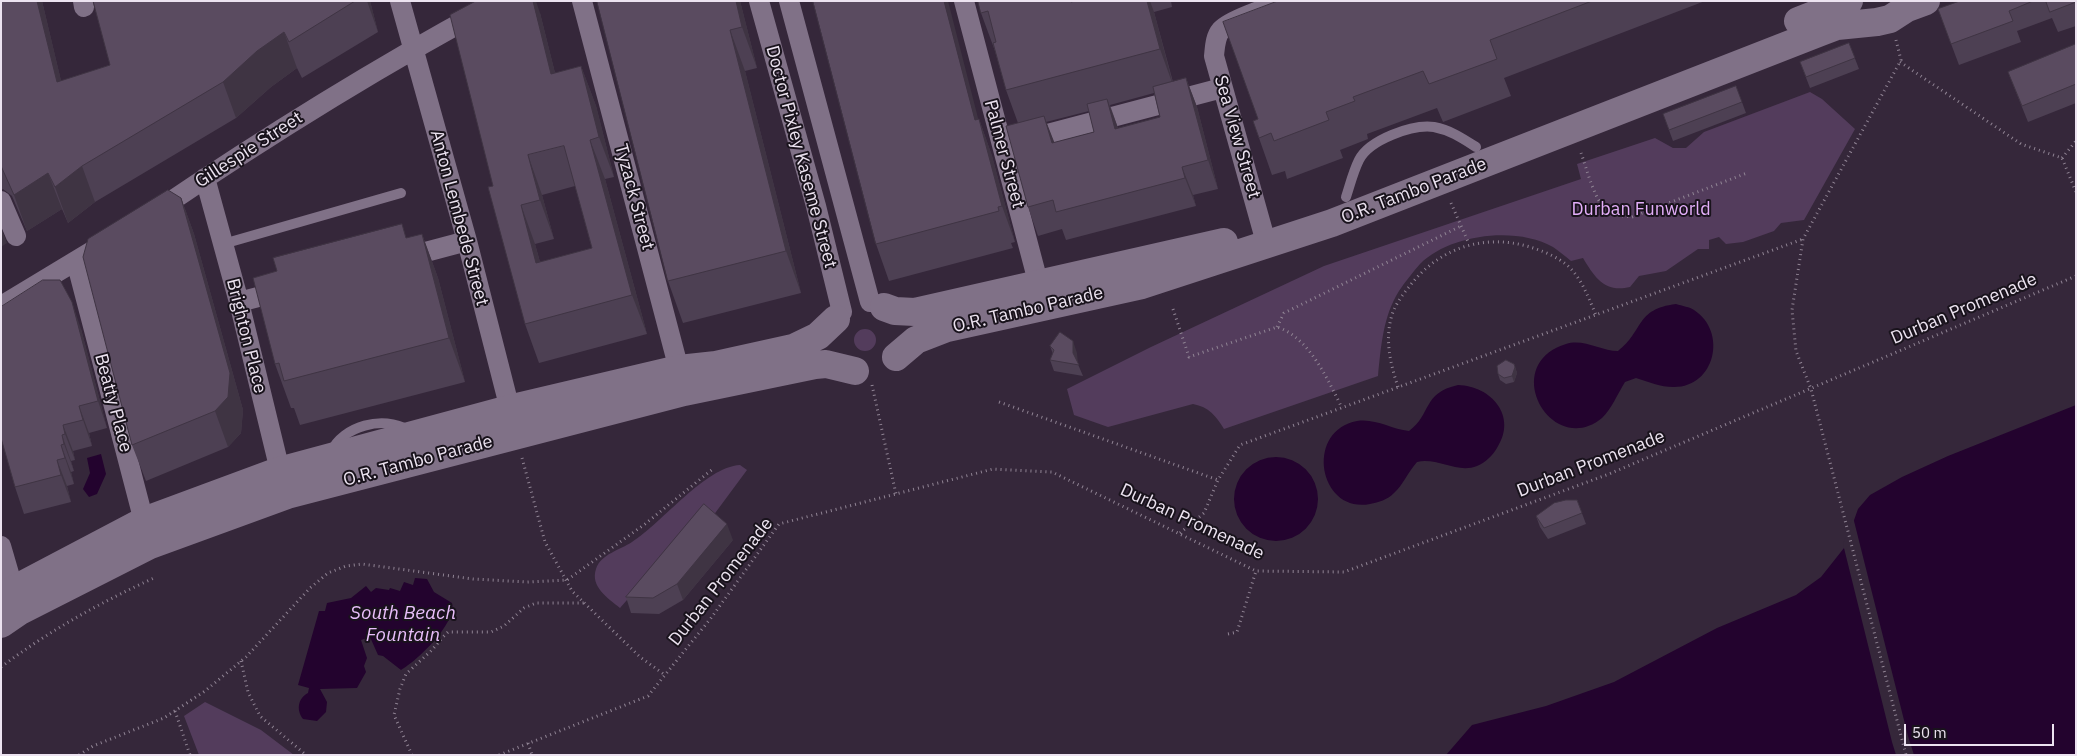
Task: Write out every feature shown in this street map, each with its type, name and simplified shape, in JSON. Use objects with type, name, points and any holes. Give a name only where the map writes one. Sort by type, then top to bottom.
[{"type":"main road","name":"O.R. Tambo Parade","points":[[9,606],[147,533],[283,483],[516,435],[682,380],[716,365],[793,348],[818,336],[839,316],[858,303],[877,304],[895,310],[915,312],[1042,294],[1142,285],[1265,238],[1346,197],[1849,1]]},
{"type":"main road","name":"O.R. Tambo Parade","points":[[1265,238],[1332,224],[1821,32],[1837,26],[1877,22],[1907,7]]},
{"type":"main road","name":"O.R. Tambo Parade","points":[[283,483],[328,458],[509,408],[682,380],[815,365],[826,364],[862,372],[882,369],[916,340],[1042,294]]},
{"type":"main road","points":[[877,304],[894,315],[900,328],[901,342],[896,357]]},
{"type":"main road","points":[[839,316],[831,334],[832,346],[838,359],[862,372]]},
{"type":"street","name":"Anton Lembede Street","points":[[400,1],[467,241],[516,435]]},
{"type":"street","name":"Gillespie Street","points":[[1,306],[133,226],[279,128],[412,49],[501,1]]},
{"type":"street","name":"Tyzack Street","points":[[582,1],[682,380]]},
{"type":"street","name":"Doctor Pixley Kaseme Street","points":[[759,1],[816,206],[839,316]]},
{"type":"street","name":"Doctor Pixley Kaseme Street","points":[[789,1],[877,304]]},
{"type":"street","name":"Palmer Street","points":[[964,1],[1001,146],[1042,294]]},
{"type":"street","name":"Sea View Street","points":[[1265,238],[1214,56],[1216,40],[1222,29],[1253,13],[1288,1]]},
{"type":"street","points":[[1001,146],[1222,88]]},
{"type":"street","name":"Brighton Place","points":[[205,178],[239,302],[283,483]]},
{"type":"street","points":[[1,201],[16,236]]},
{"type":"street","points":[[382,264],[467,241]]},
{"type":"street","name":"Beatty Place","points":[[76,261],[147,533]]},
{"type":"street","points":[[239,302],[306,284]]},
{"type":"street","points":[[1,546],[9,606]]},
{"type":"lane","points":[[1346,197],[1359,160],[1375,142],[1418,128],[1432,127],[1456,134],[1476,147]]},
{"type":"lane","points":[[223,244],[401,193]]},
{"type":"path","points":[[1906,755],[1811,389],[1796,352],[1792,310],[1803,239],[1900,62],[1907,7]]},
{"type":"path","points":[[1900,62],[2021,144],[2062,158],[2076,192]]},
{"type":"path","points":[[2062,158],[2076,141]]},
{"type":"path","points":[[1581,153],[1603,207],[1610,213],[1621,216],[1632,217],[1748,173]]},
{"type":"path","points":[[1452,203],[1469,244]]},
{"type":"path","points":[[1277,327],[1284,313],[1461,226]]},
{"type":"path","points":[[1180,533],[1204,513],[1218,480],[1240,445],[1803,239]]},
{"type":"path","points":[[1398,387],[1390,366],[1388,345],[1393,312],[1420,272],[1435,260],[1469,244],[1494,240],[1515,242],[1544,251],[1567,265],[1581,281],[1596,315]]},
{"type":"path","name":"Durban Promenade","points":[[499,755],[648,696],[711,618],[779,524],[993,468],[1052,472],[1256,571],[1344,572],[1609,474],[2076,276]]},
{"type":"path","points":[[1173,309],[1189,357],[1277,327],[1284,329],[1309,351],[1321,366],[1342,408]]},
{"type":"path","points":[[862,372],[896,494]]},
{"type":"path","points":[[999,402],[1218,480]]},
{"type":"path","points":[[516,435],[545,542],[572,591],[640,656],[665,675]]},
{"type":"path","points":[[79,755],[93,746],[146,726],[205,691],[241,661],[310,588],[328,573],[346,566],[362,564],[473,579],[527,582],[567,580],[639,529],[714,468]]},
{"type":"path","points":[[1228,634],[1236,632],[1256,571]]},
{"type":"path","points":[[1,667],[60,626],[101,602],[154,578]]},
{"type":"path","points":[[412,755],[394,715],[400,689],[406,674],[448,632],[491,632],[504,626],[524,608],[536,603],[585,603]]},
{"type":"path","points":[[241,661],[248,692],[260,716],[306,755]]},
{"type":"path","points":[[174,711],[190,755]]},
{"type":"path","points":[[528,743],[532,755]]},
{"type":"green space","name":"Durban Funworld","points":[[1810,92],[1822,99],[1855,129],[1804,220],[1781,223],[1774,231],[1743,242],[1726,244],[1719,237],[1709,240],[1709,249],[1698,249],[1666,271],[1639,276],[1630,287],[1621,288],[1607,286],[1597,278],[1583,258],[1571,261],[1553,247],[1538,240],[1503,235],[1484,236],[1466,240],[1448,246],[1433,254],[1420,264],[1399,291],[1386,321],[1378,376],[1224,429],[1212,413],[1203,407],[1193,404],[1108,427],[1074,415],[1067,389],[1151,347],[1324,266],[1581,179],[1577,164],[1655,138],[1673,148],[1686,148],[1704,132]]},
{"type":"green space","points":[[861,329],[869,329],[876,336],[876,344],[869,351],[861,351],[854,344],[854,336]]},
{"type":"green space","points":[[740,465],[747,470],[710,520],[702,514],[620,608],[601,592],[595,575],[598,564],[602,560],[644,533],[698,485],[727,468]]},
{"type":"green space","points":[[205,702],[261,730],[294,755],[199,755],[184,716]]},
{"type":"water","points":[[1676,304],[1694,310],[1705,320],[1711,331],[1712,357],[1707,369],[1699,378],[1687,385],[1673,387],[1636,378],[1625,382],[1605,415],[1583,427],[1566,427],[1551,418],[1540,404],[1534,387],[1536,370],[1546,355],[1566,344],[1572,343],[1618,351],[1632,336],[1646,316],[1663,307]]},
{"type":"water","points":[[1458,385],[1481,391],[1498,405],[1503,414],[1503,436],[1497,448],[1488,459],[1470,468],[1424,461],[1417,462],[1400,486],[1386,499],[1370,504],[1353,504],[1339,497],[1330,485],[1325,470],[1324,454],[1330,440],[1340,428],[1364,420],[1409,431],[1421,418],[1438,393]]},
{"type":"water","points":[[2076,405],[2076,755],[1446,755],[1472,725],[1546,706],[1614,682],[1717,628],[1796,595],[1821,577],[1844,548],[1858,509],[1870,495],[1902,477],[1948,456]]},
{"type":"water","points":[[101,454],[106,474],[97,494],[89,497],[83,489],[90,473],[87,458]]},
{"type":"water","points":[[1276,457],[1292,460],[1306,469],[1315,483],[1318,499],[1315,515],[1306,529],[1292,538],[1276,541],[1260,538],[1246,529],[1237,515],[1234,499],[1237,483],[1246,469],[1260,460]]},
{"type":"water","name":"South Beach Fountain","points":[[415,578],[427,579],[434,592],[452,603],[452,611],[442,631],[416,659],[401,670],[383,656],[378,655],[370,637],[361,640],[367,658],[364,666],[366,672],[357,688],[320,689],[327,702],[326,712],[317,721],[303,719],[299,712],[299,704],[308,693],[309,688],[298,685],[319,611],[325,611],[327,603],[351,598],[366,586],[371,592],[376,588],[389,590],[390,588],[400,591],[404,582],[413,585]]},
{"type":"pier","points":[[1853,517],[1914,755],[1896,755],[1892,742],[1843,544]]},
{"type":"building","points":[[1,1],[37,1],[57,82],[110,65],[93,1],[355,1],[289,42],[284,32],[257,51],[223,82],[82,166],[55,187],[48,173],[14,195],[1,166]]},
{"type":"building","points":[[476,1],[533,1],[551,74],[581,66],[599,137],[590,140],[632,295],[525,324],[488,187],[493,186],[450,15]],"holes":[[[564,146],[592,248],[536,263],[521,205],[540,200],[528,155]]]},
{"type":"building","points":[[597,1],[736,1],[742,27],[730,30],[786,251],[668,281]]},
{"type":"building","points":[[813,1],[944,1],[975,120],[979,119],[1002,206],[998,207],[999,211],[876,244]]},
{"type":"building","points":[[978,1],[1147,1],[1160,49],[1006,90],[993,43],[996,42],[988,11],[981,13]]},
{"type":"building","points":[[1278,1],[1592,1],[1490,40],[1497,59],[1429,84],[1423,71],[1353,97],[1355,101],[1326,112],[1329,120],[1274,141],[1271,133],[1259,138],[1253,121],[1258,119],[1223,22]]},
{"type":"building","points":[[1960,1],[2033,1],[2009,11],[2013,21],[1951,44],[1938,9]]},
{"type":"building","points":[[2046,1],[2076,1],[2076,2],[2050,12]]},
{"type":"building","points":[[1849,43],[1855,58],[1806,77],[1800,62]]},
{"type":"building","points":[[2076,44],[2076,84],[2022,106],[2008,72]]},
{"type":"building","points":[[1186,78],[1208,160],[1182,167],[1185,178],[1056,212],[1053,200],[1028,207],[1006,126],[1044,116],[1052,143],[1094,132],[1087,104],[1107,99],[1115,129],[1160,117],[1153,87]]},
{"type":"building","points":[[1736,86],[1742,102],[1669,130],[1663,114]]},
{"type":"building","points":[[168,190],[181,198],[230,373],[228,397],[215,411],[132,445],[83,257],[88,239]]},
{"type":"building","points":[[402,224],[406,238],[422,234],[449,338],[284,381],[279,363],[275,364],[253,278],[277,271],[273,258]]},
{"type":"building","points":[[43,280],[60,280],[72,302],[98,401],[79,406],[83,420],[63,425],[65,434],[62,435],[64,444],[61,445],[65,458],[57,460],[61,475],[15,487],[1,438],[1,307]]},
{"type":"building","points":[[1060,332],[1073,341],[1073,353],[1079,365],[1050,360],[1054,350],[1050,346]]},
{"type":"building","points":[[1506,360],[1514,364],[1515,367],[1512,376],[1504,378],[1498,374],[1497,366]]},
{"type":"building","points":[[1577,500],[1582,513],[1544,528],[1536,516],[1554,503]]},
{"type":"building","points":[[704,504],[727,524],[677,584],[653,598],[626,597]]}]
